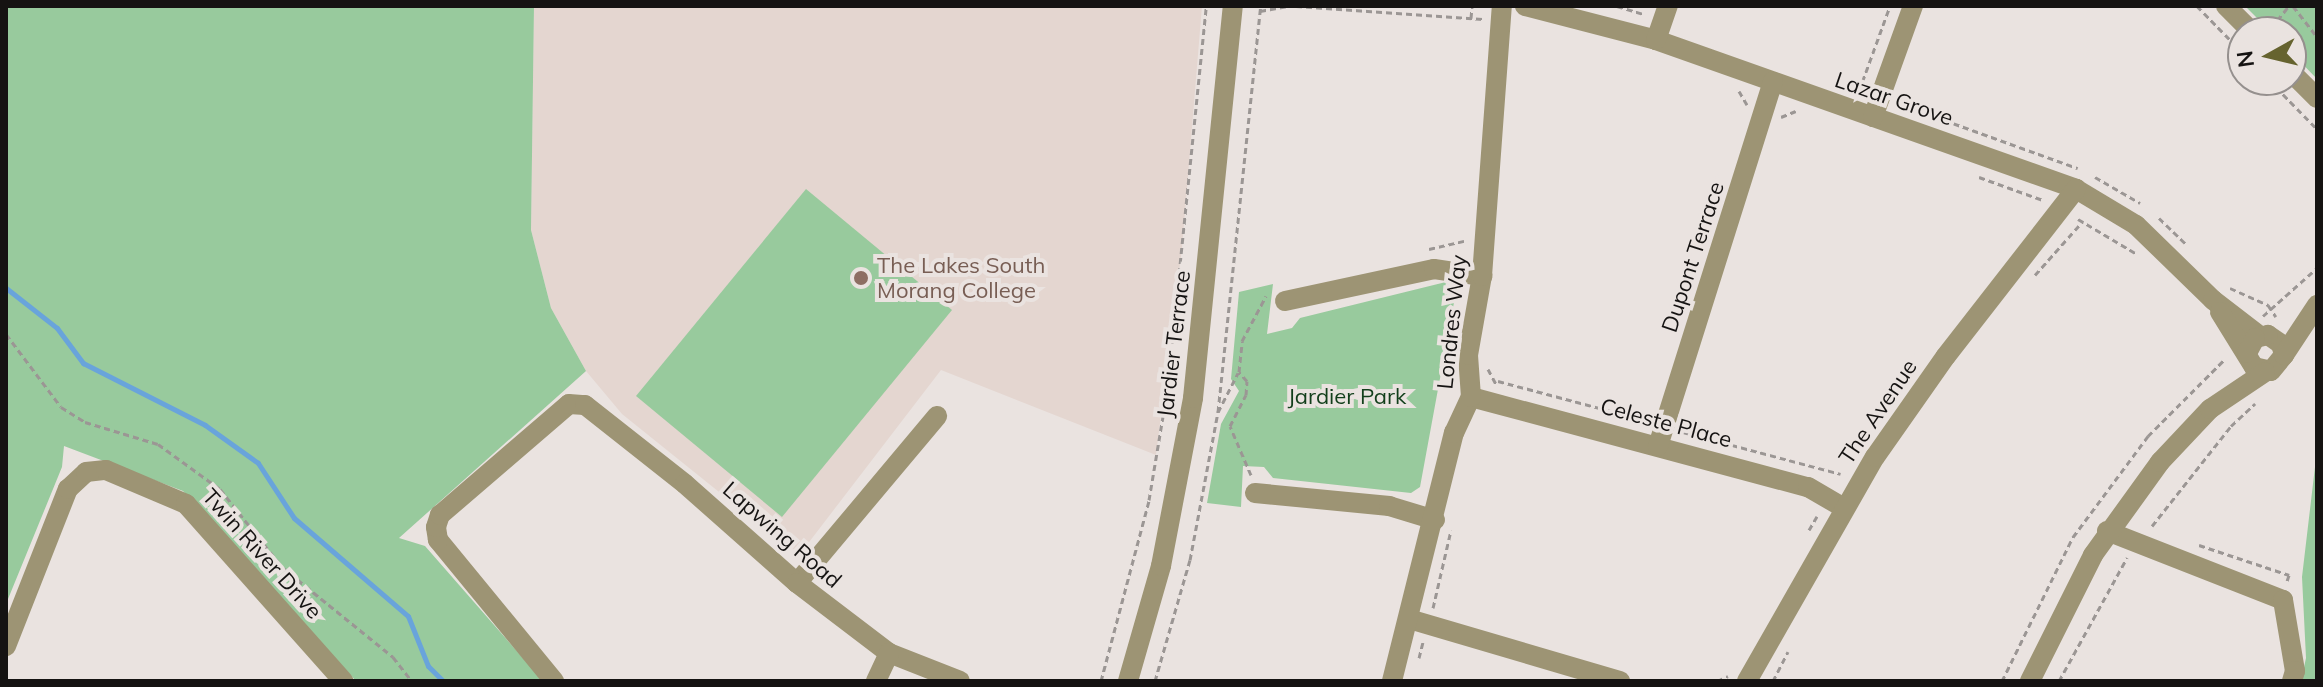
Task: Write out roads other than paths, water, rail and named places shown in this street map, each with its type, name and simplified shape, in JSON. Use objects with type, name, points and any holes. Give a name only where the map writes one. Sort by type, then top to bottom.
[{"type":"street","name":"Jardier Terrace","points":[[1128,681],[1161,566],[1193,398],[1233,6]]},
{"type":"street","name":"Lazar Grove","points":[[1525,6],[1662,22],[1773,82],[2076,189],[2136,225],[2213,300],[2259,332],[2278,340],[2284,355]]},
{"type":"street","points":[[1873,117],[1913,6]]},
{"type":"street","name":"Londres Way","points":[[1392,681],[1435,520],[1454,433],[1471,397],[1468,355],[1482,276],[1501,13]]},
{"type":"street","name":"Dupont Terrace","points":[[1658,446],[1773,82]]},
{"type":"street","name":"The Avenue","points":[[1747,681],[1844,508],[1946,356],[2065,210],[2076,189]]},
{"type":"street","points":[[1285,301],[1434,269],[1482,276]]},
{"type":"street","name":"Lazar Grove","points":[[2213,300],[2246,365]]},
{"type":"street","points":[[2030,681],[2107,531],[2160,462],[2246,365],[2259,332],[2316,305]]},
{"type":"street","points":[[2246,365],[2280,365],[2316,305]]},
{"type":"street","name":"Celeste Place","points":[[1471,397],[1819,491],[1844,508]]},
{"type":"street","name":"Lapwing Road","points":[[554,681],[438,540],[436,527],[440,515],[557,411],[569,404],[585,405],[685,484],[797,583],[889,653],[960,681]]},
{"type":"street","points":[[797,583],[937,416]]},
{"type":"street","name":"Twin River Drive","points":[[6,646],[68,489],[78,476],[99,469],[186,504],[343,681]]},
{"type":"street","points":[[1255,493],[1389,506],[1435,520]]},
{"type":"street","points":[[2107,531],[2283,600],[2295,671],[2292,681]]},
{"type":"street","points":[[1409,619],[1620,681]]},
{"type":"street","points":[[876,681],[889,653]]},
{"type":"waterway","points":[[6,288],[57,328],[83,363],[205,425],[258,463],[294,518],[408,616],[428,666],[443,681]]},
{"type":"place","name":"The Lakes South Morang College","points":[[861,278]]},
{"type":"park label","name":"Jardier Park","points":[[1347,397]]}]
